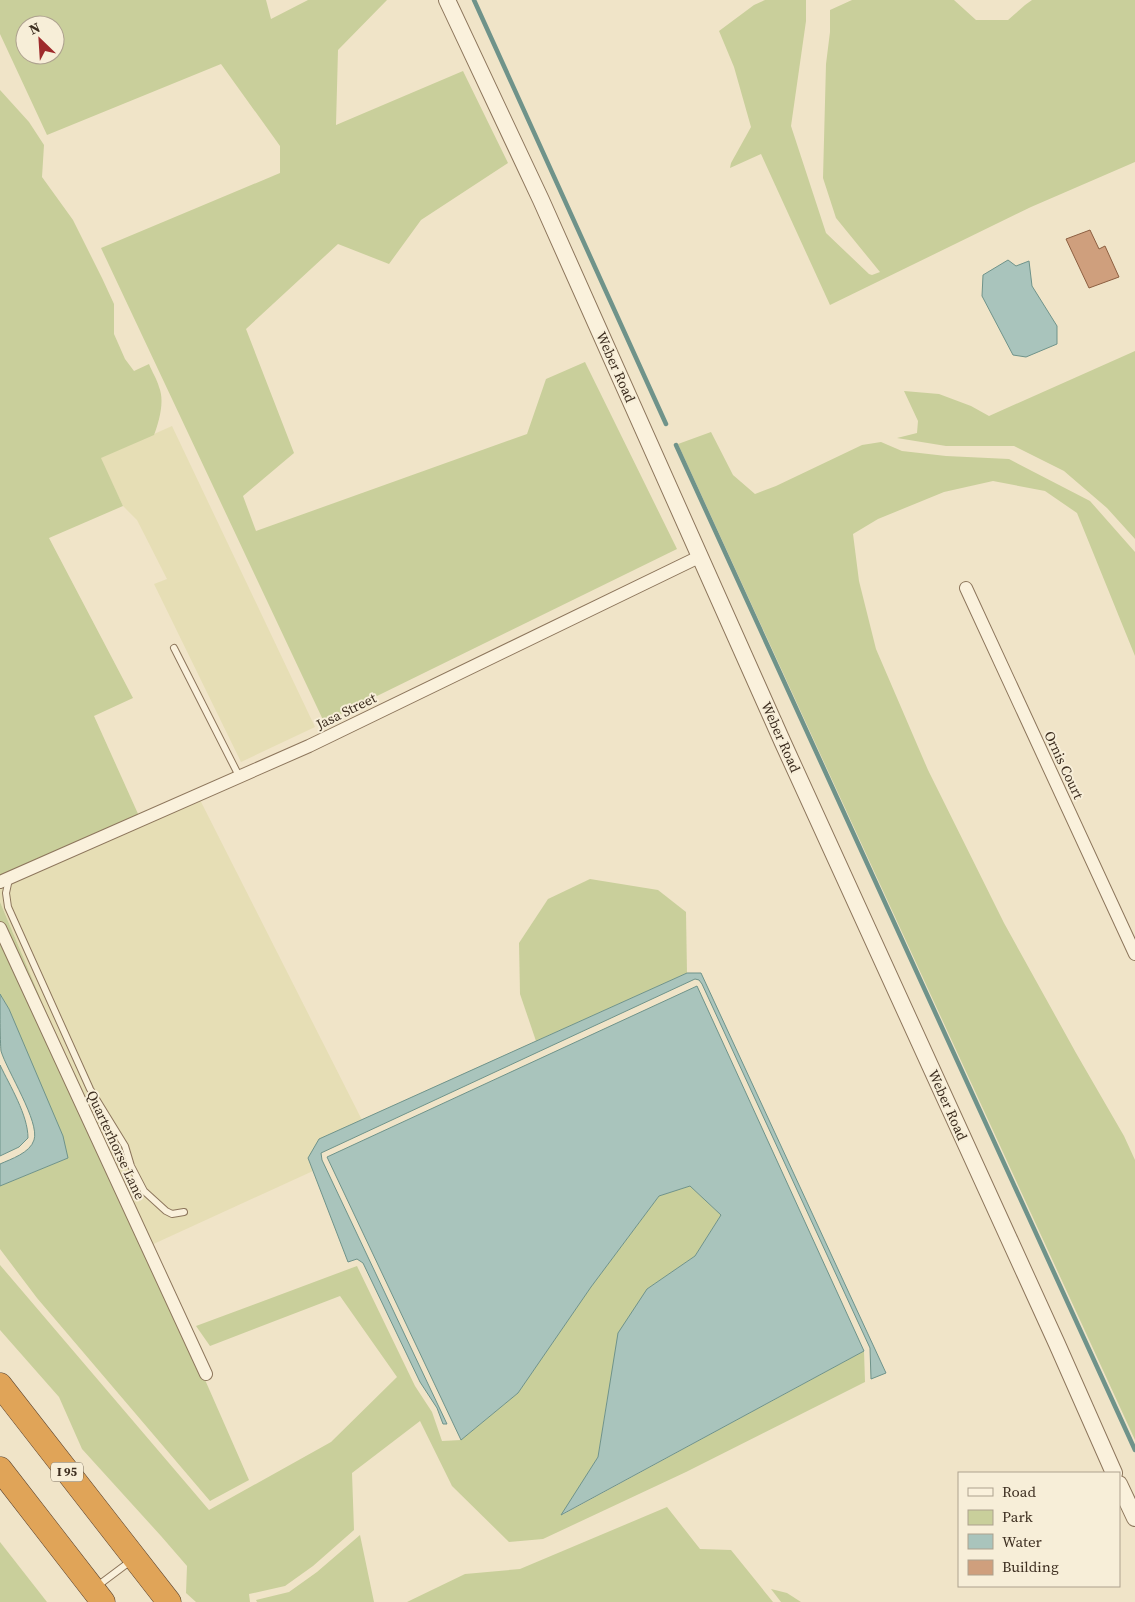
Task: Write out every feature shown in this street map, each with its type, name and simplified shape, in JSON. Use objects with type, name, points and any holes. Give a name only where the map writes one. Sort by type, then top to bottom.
[{"type":"highway","name":"I 95","points":[[0,1385],[169,1602]]},
{"type":"highway","points":[[0,1470],[98,1595]]},
{"type":"street","name":"Weber Road","points":[[447,0],[541,200],[783,743],[1114,1472]]},
{"type":"street","name":"Jasa Street","points":[[5,880],[309,746],[701,556]]},
{"type":"street","name":"Ornis Court","points":[[966,588],[1135,954]]},
{"type":"street","name":"Quarterhorse Lane","points":[[0,928],[206,1374]]},
{"type":"street","points":[[1120,1486],[1135,1518]]},
{"type":"lane","points":[[174,648],[239,776]]},
{"type":"lane","points":[[5,880],[8,907],[27,953],[90,1089],[125,1146],[130,1166],[144,1191],[166,1211],[172,1214],[184,1212]]},
{"type":"lane","points":[[98,1595],[135,1558]]},
{"type":"shaded area","points":[[172,426],[315,727],[241,762],[154,584],[167,579],[137,520],[123,506],[100,458]]},
{"type":"shaded area","points":[[195,790],[362,1120],[319,1139],[308,1158],[313,1171],[147,1247],[0,902],[0,885]]},
{"type":"green space","points":[[0,0],[266,0],[271,19],[308,0],[387,0],[338,50],[336,125],[463,71],[508,163],[421,220],[389,264],[338,244],[246,329],[294,453],[243,496],[256,531],[527,434],[546,379],[585,362],[677,549],[324,722],[101,248],[280,173],[280,146],[221,64],[47,135],[0,34]]},
{"type":"green space","points":[[765,0],[806,0],[806,21],[791,126],[826,233],[869,274],[872,275],[880,272],[836,218],[823,178],[826,64],[830,32],[830,10],[852,0],[954,0],[976,20],[1008,20],[1032,0],[1135,0],[1135,162],[1031,207],[830,305],[761,154],[730,168],[751,127],[734,67],[719,31],[754,5]]},
{"type":"green space","points":[[0,90],[29,122],[44,145],[42,177],[73,220],[114,304],[114,334],[125,359],[134,371],[149,364],[161,393],[161,405],[154,435],[101,458],[123,506],[49,538],[133,698],[94,716],[139,816],[0,885]]},
{"type":"green space","points":[[1135,351],[1135,539],[1107,508],[1064,471],[1014,446],[946,446],[897,438],[917,433],[918,421],[904,391],[939,394],[971,406],[989,416]]},
{"type":"green space","points":[[711,432],[733,475],[755,494],[862,445],[881,442],[902,451],[946,456],[1009,459],[1090,501],[1135,552],[1135,656],[1077,513],[1045,491],[993,481],[944,492],[878,519],[853,534],[859,581],[876,649],[928,770],[1004,923],[1124,1136],[1135,1160],[1135,1440],[678,444]]},
{"type":"green space","points":[[590,879],[658,890],[686,912],[687,973],[536,1041],[520,994],[519,943],[548,899]]},
{"type":"green space","points":[[0,902],[102,1145],[249,1480],[210,1501],[37,1298],[0,1249],[0,1186],[68,1158],[9,1009],[0,994]]},
{"type":"green space","points":[[690,1186],[721,1215],[695,1256],[647,1289],[607,1400],[598,1457],[562,1515],[864,1351],[865,1382],[686,1472],[543,1539],[509,1542],[452,1486],[420,1421],[352,1473],[354,1530],[313,1566],[285,1586],[249,1594],[250,1602],[196,1602],[186,1593],[187,1566],[82,1449],[59,1397],[0,1330],[0,1265],[209,1510],[331,1442],[397,1377],[340,1296],[210,1346],[196,1326],[357,1266],[415,1386],[432,1412],[442,1441],[461,1440],[518,1393],[591,1287],[659,1196]]},
{"type":"green space","points":[[667,1507],[700,1549],[731,1550],[773,1602],[407,1602],[465,1574],[520,1569]]},
{"type":"green space","points":[[360,1535],[374,1602],[257,1602],[256,1600],[289,1592],[317,1572]]},
{"type":"green space","points":[[0,1542],[47,1602],[0,1602]]},
{"type":"green space","points":[[771,1589],[787,1593],[801,1602],[781,1602]]},
{"type":"water","points":[[1008,260],[1016,266],[1029,261],[1032,286],[1057,326],[1057,344],[1026,357],[1013,355],[982,296],[983,275]]},
{"type":"water","points":[[687,973],[701,973],[886,1373],[871,1379],[870,1348],[702,984],[699,980],[695,979],[321,1153],[322,1160],[447,1424],[443,1424],[437,1408],[420,1382],[363,1263],[357,1259],[348,1262],[308,1158],[319,1139]]},
{"type":"water","points":[[697,986],[864,1351],[561,1515],[598,1457],[618,1333],[647,1289],[695,1256],[721,1215],[690,1186],[659,1196],[591,1287],[518,1393],[461,1440],[327,1157]]},
{"type":"water","points":[[0,994],[9,1009],[63,1136],[68,1158],[0,1186],[0,1164],[29,1149],[34,1140],[35,1132],[28,1109],[1,1051]]},
{"type":"water","points":[[0,1065],[22,1110],[28,1138],[19,1147],[0,1156]]},
{"type":"building","points":[[1090,230],[1099,249],[1105,246],[1119,277],[1089,288],[1066,239]]},
{"type":"waterway","points":[[474,0],[666,424]]},
{"type":"waterway","points":[[676,445],[1135,1450]]}]
